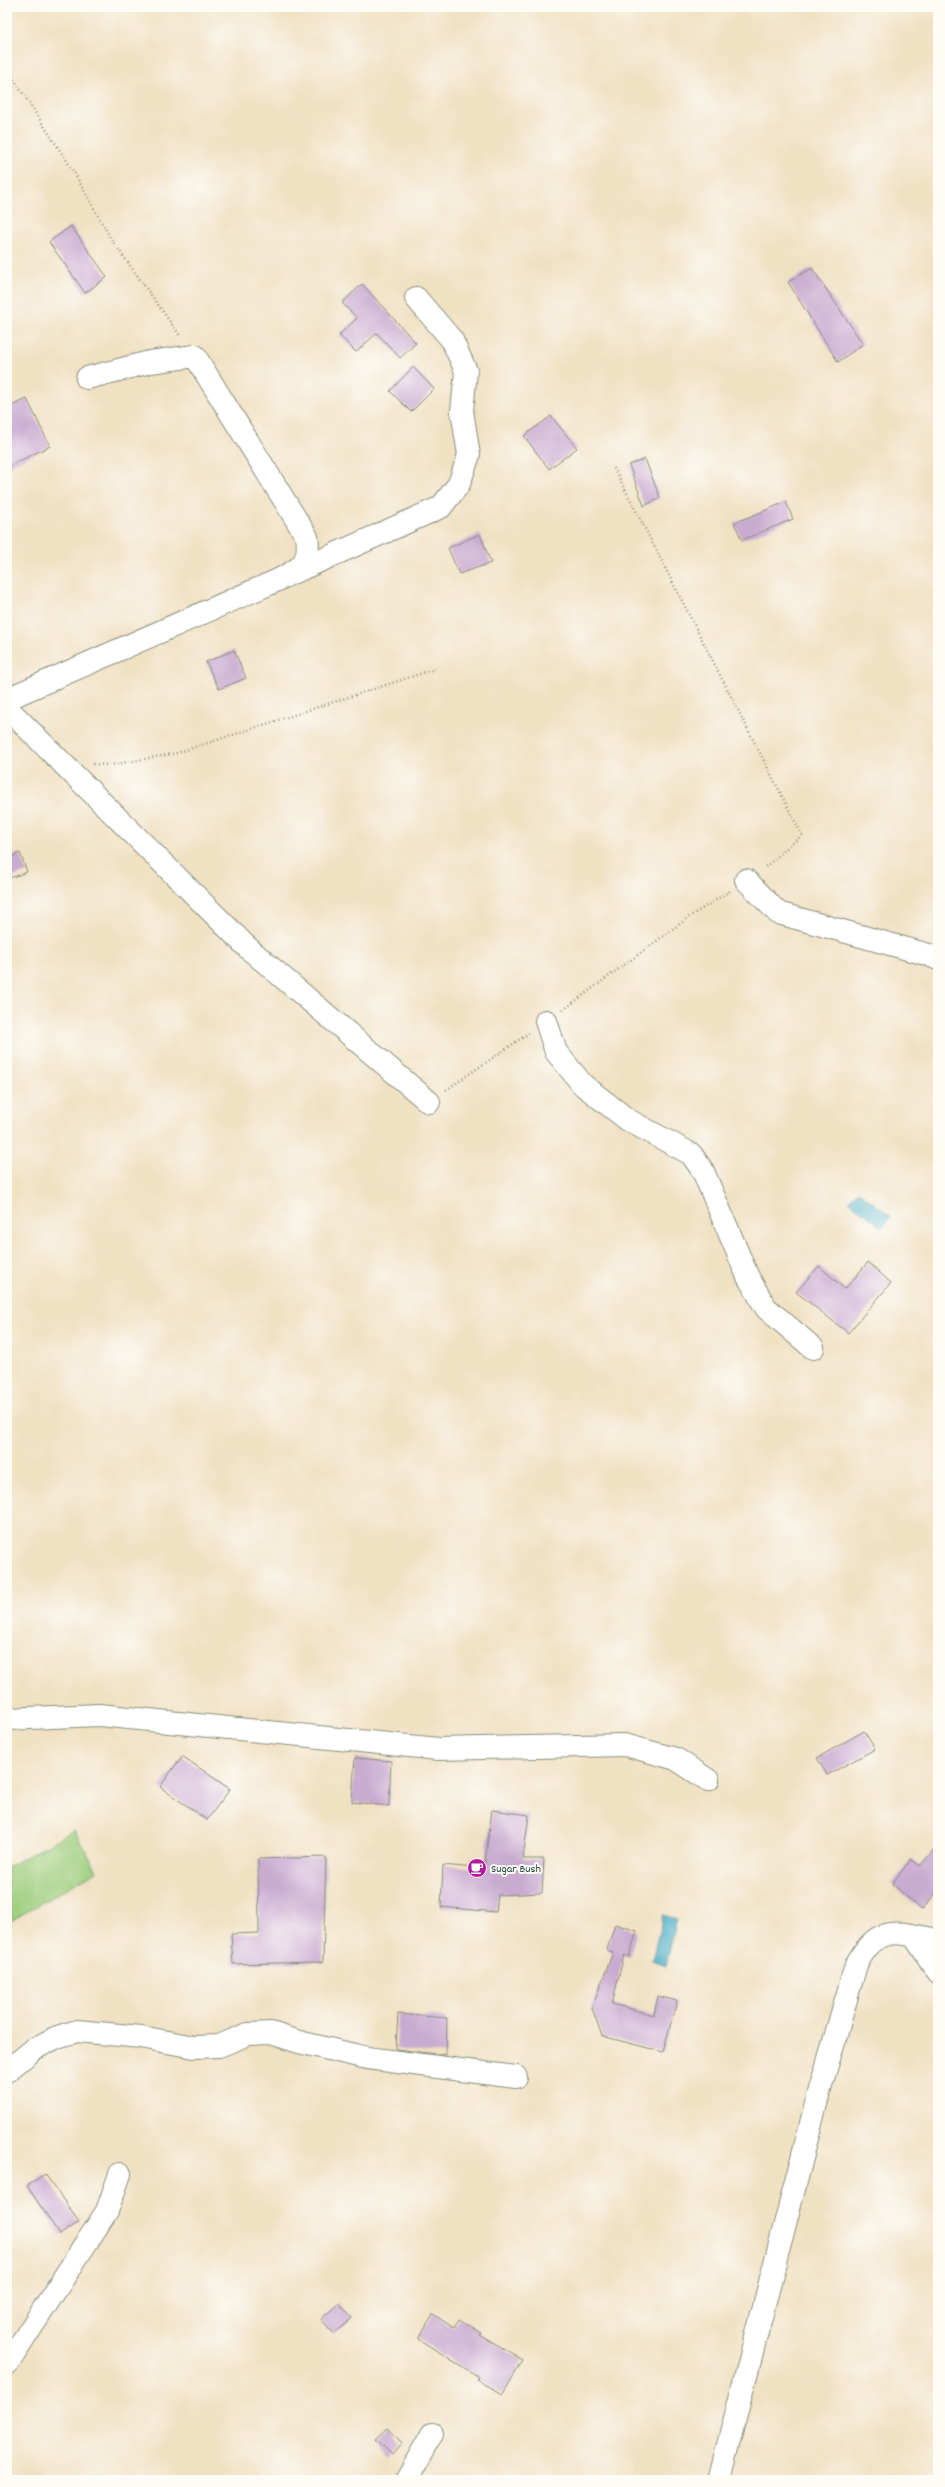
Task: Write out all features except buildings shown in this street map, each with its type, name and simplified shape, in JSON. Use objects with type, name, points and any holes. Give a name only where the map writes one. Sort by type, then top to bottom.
[{"type":"street","points":[[7,699],[441,508],[459,484],[469,455],[462,411],[466,371],[452,340],[438,321],[416,298]]},
{"type":"street","points":[[87,378],[150,362],[196,356],[307,537],[309,551],[303,564],[292,574]]},
{"type":"street","points":[[7,708],[248,948],[428,1102]]},
{"type":"street","points":[[746,880],[778,913],[929,954],[938,959]]},
{"type":"street","points":[[546,1022],[556,1052],[584,1085],[628,1120],[691,1154],[703,1171],[748,1277],[766,1308],[813,1348]]},
{"type":"street","points":[[7,1719],[100,1715],[439,1749],[625,1745],[676,1759],[708,1780]]},
{"type":"street","points":[[719,2480],[817,2100],[856,1965],[864,1950],[877,1937],[893,1933],[938,1940]]},
{"type":"street","points":[[914,1936],[938,1972]]},
{"type":"street","points":[[7,2071],[34,2049],[57,2037],[77,2031],[141,2037],[194,2047],[219,2046],[248,2034],[271,2033],[299,2042],[367,2058],[516,2077]]},
{"type":"street","points":[[7,2365],[107,2211],[120,2174]]},
{"type":"street","points":[[406,2480],[432,2434]]},
{"type":"path","points":[[7,69],[72,169],[111,239],[196,356]]},
{"type":"path","points":[[428,1102],[546,1022],[692,915],[769,865],[802,835],[614,468]]},
{"type":"path","points":[[62,763],[111,765],[177,753],[435,668]]},
{"type":"green space","points":[[74,1830],[97,1871],[7,1923],[7,1867]]},
{"type":"water","points":[[858,1191],[891,1216],[882,1228],[849,1201]]},
{"type":"water","points":[[663,1915],[677,1919],[666,1965],[652,1960]]},
{"type":"place","name":"Sugar Bush","points":[[477,1868]]}]
